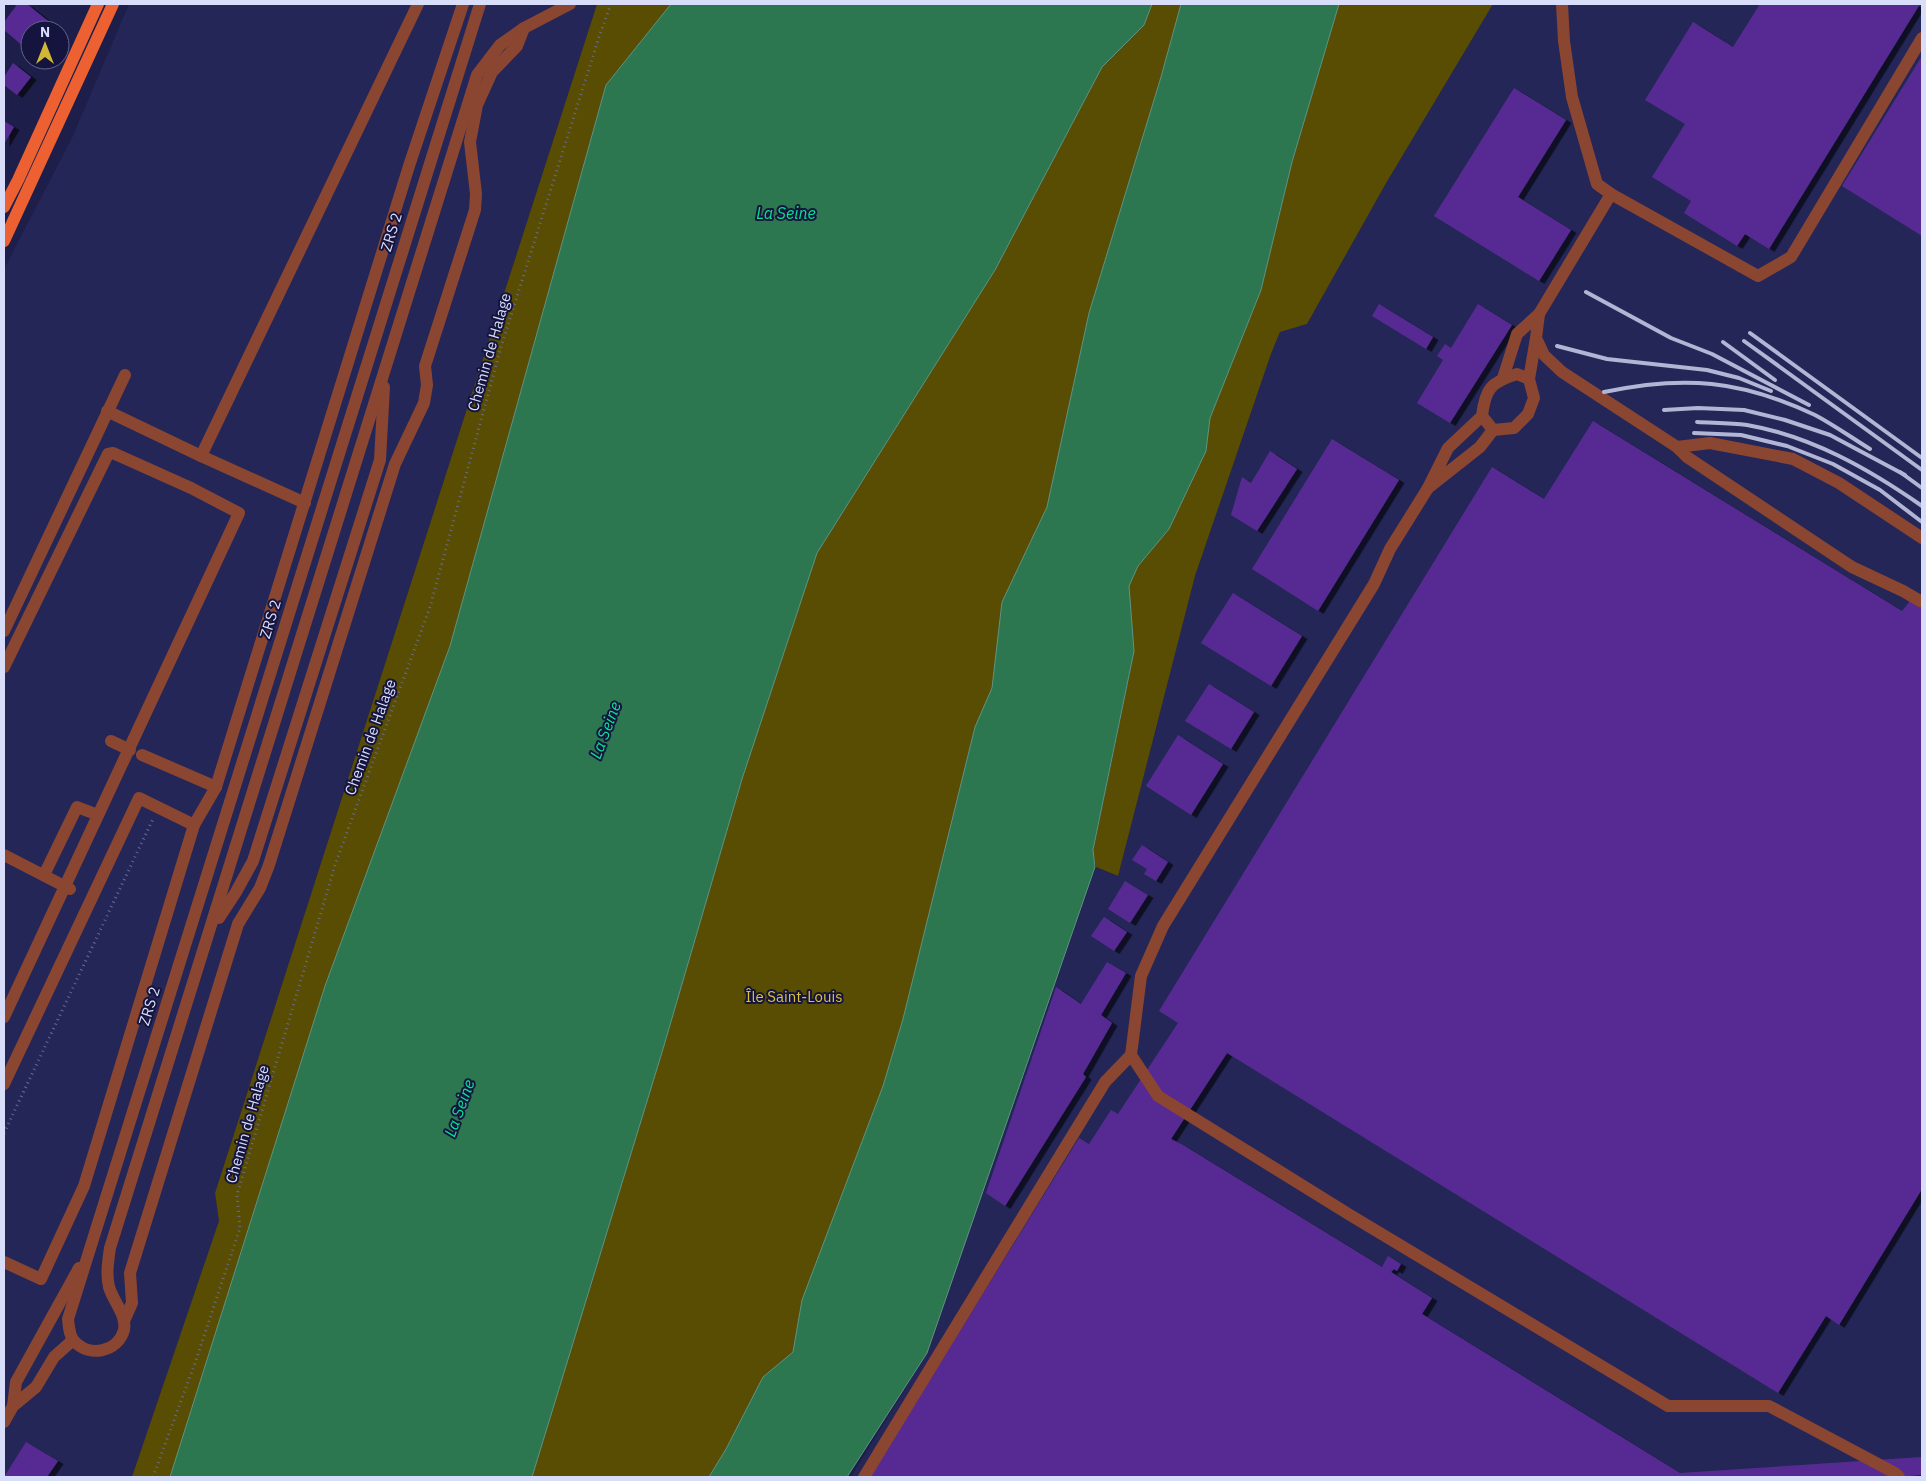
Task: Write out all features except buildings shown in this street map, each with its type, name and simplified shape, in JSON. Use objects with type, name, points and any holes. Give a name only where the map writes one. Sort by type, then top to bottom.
[{"type":"main road","points":[[4,207],[98,4]]},
{"type":"main road","points":[[4,241],[113,4]]},
{"type":"lane","points":[[201,456],[418,4]]},
{"type":"lane","points":[[4,1262],[41,1279],[84,1186],[194,825],[216,788],[409,166],[463,4]]},
{"type":"lane","name":"ZRS 2","points":[[73,1340],[69,1331],[68,1319],[480,4]]},
{"type":"lane","points":[[124,1321],[112,1296],[107,1277],[110,1248],[477,75],[500,45],[524,28],[570,4]]},
{"type":"lane","points":[[1562,4],[1564,41],[1572,97],[1597,184],[1611,194],[1758,276],[1791,257],[1922,38]]},
{"type":"lane","points":[[4,1422],[12,1406],[36,1387],[54,1357],[73,1340],[87,1350],[105,1351],[119,1339],[124,1330],[124,1321],[132,1303],[130,1273],[238,924],[260,888],[266,872],[395,464],[424,403],[427,385],[425,366],[475,210],[476,194],[470,142],[478,105],[492,72],[517,46],[524,28]]},
{"type":"lane","points":[[1502,378],[1517,334],[1539,314],[1611,194]]},
{"type":"lane","points":[[1428,488],[1480,447],[1494,430],[1514,428],[1528,414],[1534,398],[1529,379],[1539,314]]},
{"type":"lane","points":[[1536,338],[1544,355],[1562,372],[1677,447],[1687,458],[1852,567],[1922,602]]},
{"type":"lane","points":[[210,930],[236,892],[253,861],[380,460],[385,370]]},
{"type":"lane","points":[[864,1477],[1105,1082],[1131,1055],[1141,976],[1163,926],[1374,584],[1390,549],[1428,488],[1448,448],[1482,416],[1484,399],[1492,385],[1502,378],[1518,374],[1529,379]]},
{"type":"lane","points":[[4,631],[124,375]]},
{"type":"lane","points":[[107,411],[305,503]]},
{"type":"lane","points":[[1482,416],[1494,430]]},
{"type":"lane","points":[[1677,447],[1710,443],[1793,459],[1839,484],[1922,538]]},
{"type":"lane","points":[[4,667],[108,454],[113,453],[191,488],[239,513],[136,752],[98,815],[68,888],[4,1017]]},
{"type":"lane","points":[[111,741],[216,788]]},
{"type":"lane","points":[[4,1084],[139,798],[194,825]]},
{"type":"lane","points":[[44,875],[77,807],[98,815]]},
{"type":"lane","points":[[4,855],[68,888]]},
{"type":"lane","points":[[1131,1055],[1158,1096],[1350,1215],[1668,1406],[1769,1406],[1895,1472],[1899,1477]]},
{"type":"lane","name":"ZRS 2","points":[[12,1406],[16,1382],[92,1244]]},
{"type":"path","name":"Chemin de Halage","points":[[153,1477],[195,1363],[240,1228],[237,1195],[336,862],[430,607],[501,347],[611,4]]},
{"type":"path","points":[[4,1133],[158,808]]},
{"type":"shaded area","points":[[129,4],[597,4],[215,1193],[219,1221],[140,1477],[4,1477],[4,269],[72,138]]},
{"type":"shaded area","points":[[1493,4],[1922,4],[1922,1477],[851,1477],[927,1353],[1096,867],[1117,876],[1195,576],[1280,332],[1307,324],[1385,185]]},
{"type":"green space","points":[[597,4],[671,4],[606,85],[450,646],[325,986],[170,1477],[132,1477],[219,1221],[215,1193]]},
{"type":"green space","name":"Île Saint-Louis","points":[[1152,4],[1181,4],[1161,77],[1089,313],[1047,507],[1002,602],[992,689],[975,727],[903,1019],[883,1086],[802,1300],[793,1352],[763,1377],[726,1449],[709,1477],[532,1477],[663,1049],[742,779],[817,553],[995,270],[1102,67],[1144,25]]},
{"type":"green space","points":[[1339,4],[1493,4],[1385,185],[1307,324],[1280,332],[1195,576],[1118,876],[1096,867],[1093,852],[1134,651],[1129,586],[1138,566],[1169,529],[1206,451],[1210,418],[1261,290],[1292,162]]},
{"type":"water","name":"La Seine","points":[[671,4],[1152,4],[1144,25],[1102,67],[995,270],[817,553],[742,779],[663,1049],[532,1477],[170,1477],[325,986],[450,646],[606,85]]},
{"type":"water","points":[[1181,4],[1339,4],[1292,162],[1261,290],[1210,418],[1206,451],[1169,529],[1138,566],[1129,586],[1134,651],[1093,850],[1095,867],[927,1353],[847,1477],[709,1477],[726,1449],[763,1377],[793,1352],[802,1300],[883,1086],[903,1019],[975,727],[992,688],[1002,602],[1047,507],[1089,313],[1161,77]]},
{"type":"railway","points":[[1586,292],[1671,338],[1712,354],[1809,405]]},
{"type":"railway","points":[[1750,333],[1922,458]]},
{"type":"railway","points":[[1744,341],[1922,470]]},
{"type":"railway","points":[[1723,342],[1775,380]]},
{"type":"railway","points":[[1557,346],[1607,359],[1707,370],[1739,378],[1771,391]]},
{"type":"railway","points":[[1604,392],[1660,384],[1686,383],[1712,384],[1737,388],[1762,394],[1815,415],[1870,449]]},
{"type":"railway","points":[[1664,410],[1698,408],[1744,410],[1785,420],[1830,435],[1905,475]]},
{"type":"railway","points":[[1697,422],[1747,425],[1794,437],[1860,467],[1922,506]]},
{"type":"railway","points":[[1694,433],[1741,435],[1787,446],[1833,464],[1880,490],[1922,522]]},
{"type":"railway","points":[[1900,472],[1922,488]]}]
